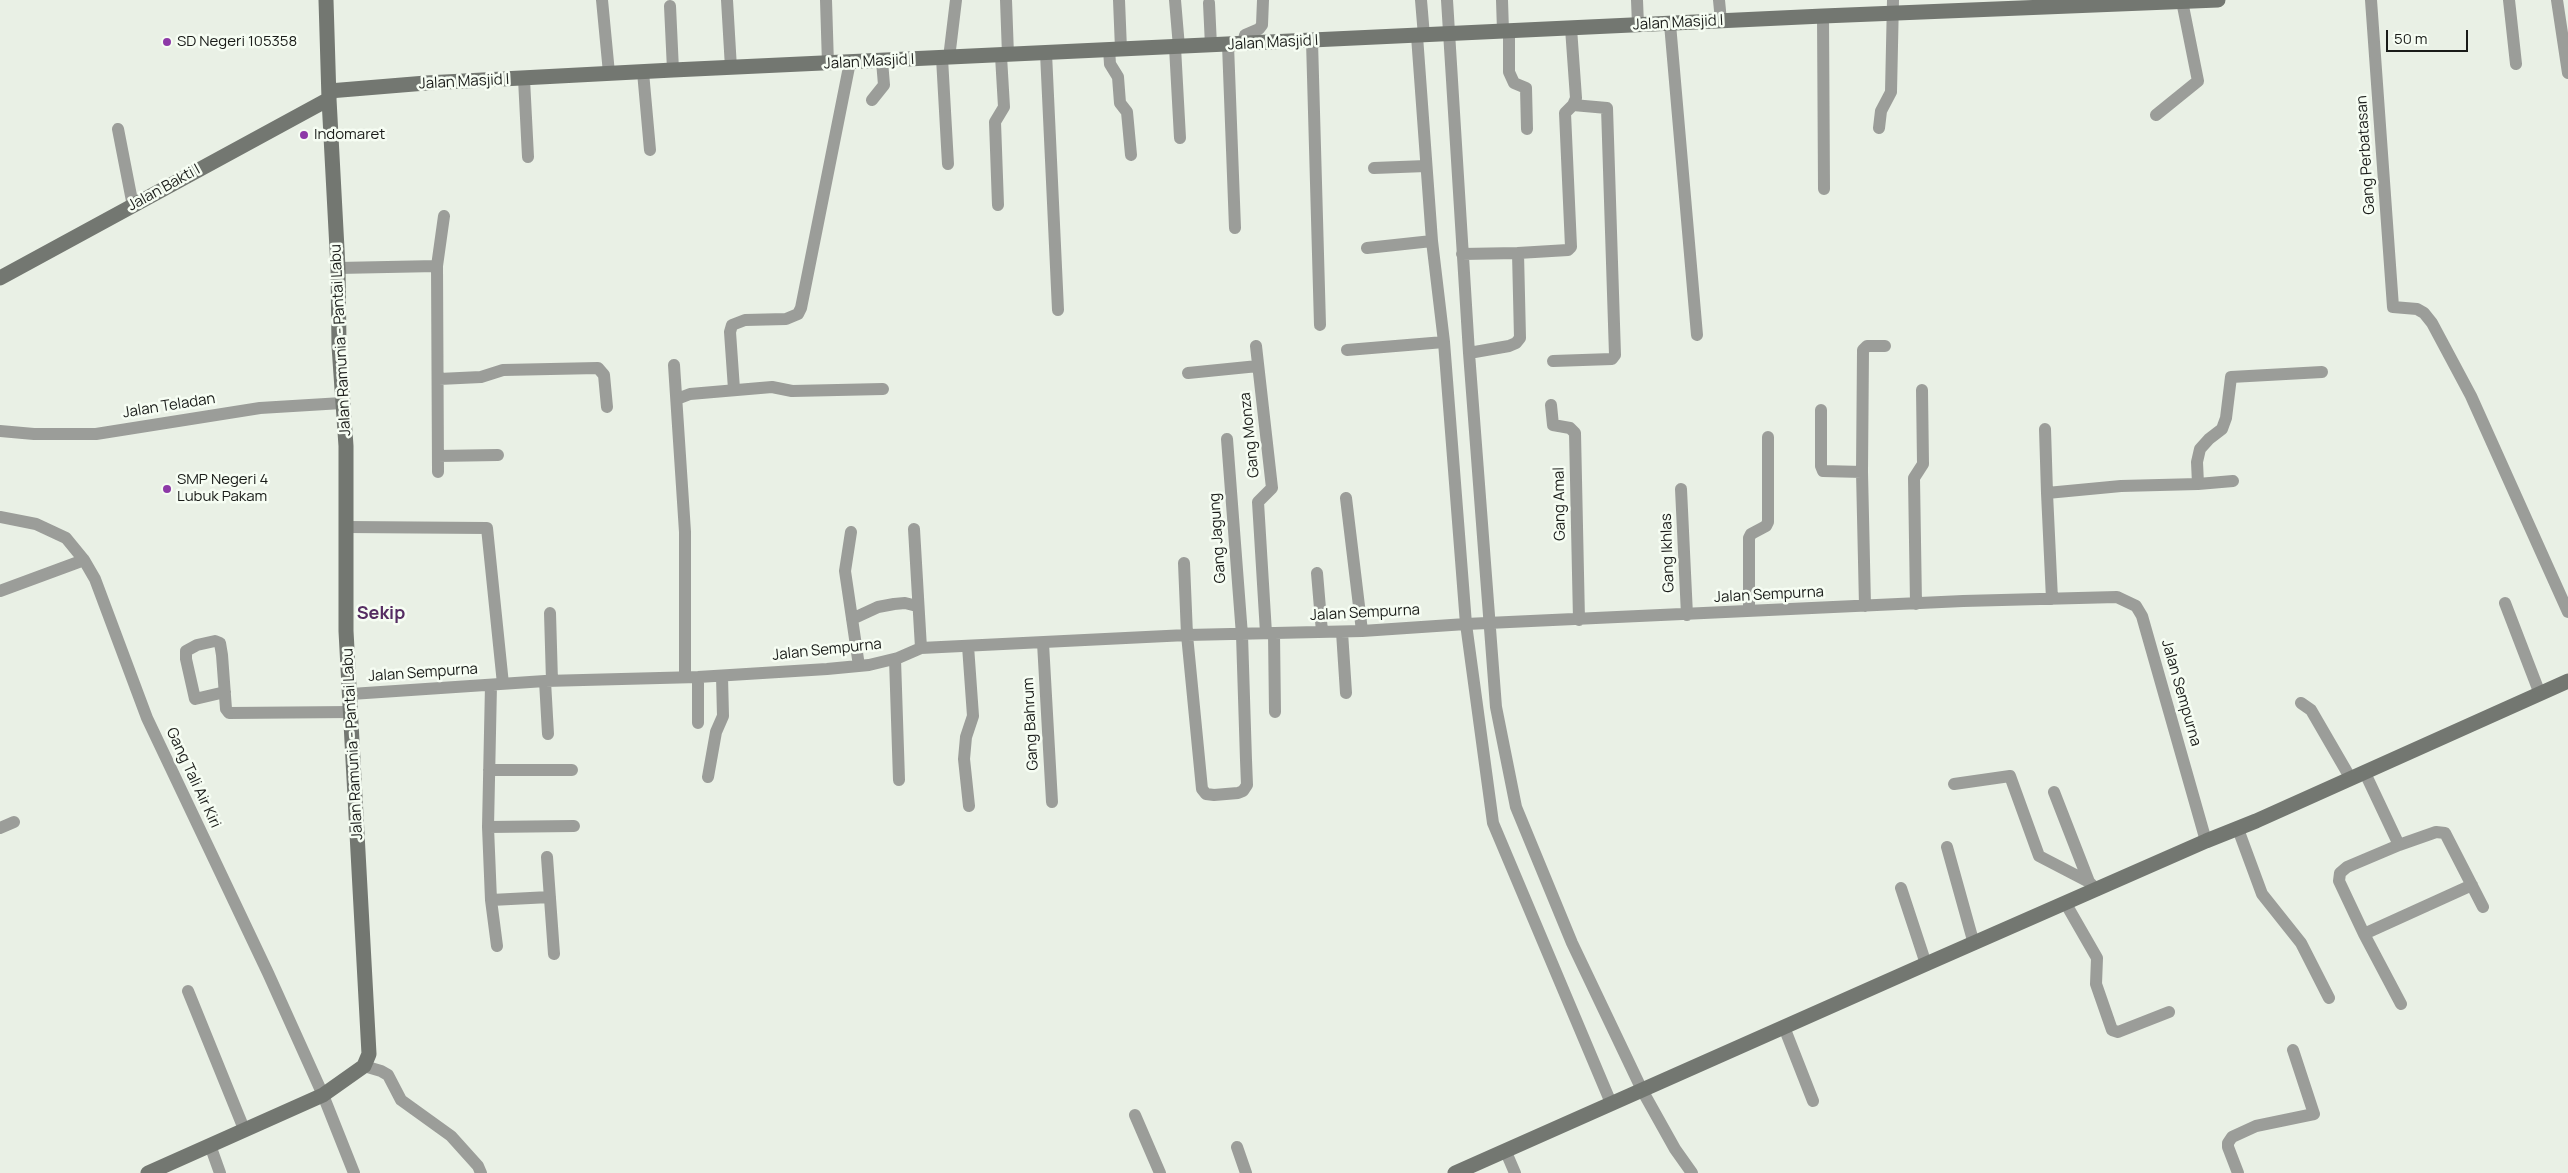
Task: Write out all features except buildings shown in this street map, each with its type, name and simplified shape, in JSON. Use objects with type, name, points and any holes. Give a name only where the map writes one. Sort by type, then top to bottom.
[{"type":"main road","name":"Jalan Ramunia - Pantai Labu","points":[[326,0],[342,403],[346,446],[346,631],[351,694],[369,1054],[364,1066]]},
{"type":"main road","name":"Jalan Masjid I","points":[[329,95],[608,73],[1670,24],[1823,16],[1893,7],[2218,0]]},
{"type":"main road","name":"Jalan Bakti I","points":[[0,278],[133,206],[329,95]]},
{"type":"main road","points":[[1455,1173],[1506,1152],[1628,1095],[2066,904],[2093,886],[2238,828],[2568,681]]},
{"type":"main road","points":[[148,1173],[323,1095],[364,1066]]},
{"type":"street","points":[[602,0],[608,73]]},
{"type":"street","points":[[727,0],[731,68]]},
{"type":"street","points":[[826,0],[828,64]]},
{"type":"street","points":[[948,164],[945,58],[956,0]]},
{"type":"street","points":[[998,205],[995,122],[1004,107],[1006,0]]},
{"type":"street","points":[[1119,0],[1115,49],[1110,64],[1118,77],[1120,103],[1127,112],[1131,155]]},
{"type":"street","points":[[1175,0],[1180,138]]},
{"type":"street","points":[[1235,228],[1235,45],[1245,35],[1259,29],[1262,25],[1263,0]]},
{"type":"street","points":[[1421,0],[1426,166],[1432,241],[1453,419],[1468,624],[1493,823],[1628,1095],[1675,1148],[1692,1173]]},
{"type":"street","points":[[1447,0],[1447,34],[1472,418],[1487,624],[1496,707],[1516,808],[1572,943],[1628,1095]]},
{"type":"street","points":[[1502,0],[1509,72],[1514,83],[1526,88],[1528,129]]},
{"type":"street","points":[[1637,0],[1638,25]]},
{"type":"street","points":[[1719,0],[1721,21]]},
{"type":"street","name":"Gang Perbatasan","points":[[2371,0],[2393,307],[2417,309],[2424,313],[2432,323],[2471,396],[2568,612]]},
{"type":"street","points":[[2509,0],[2516,64]]},
{"type":"street","points":[[2557,0],[2568,73]]},
{"type":"street","points":[[2156,115],[2198,81],[2182,2]]},
{"type":"street","points":[[1209,3],[1211,46]]},
{"type":"street","points":[[670,6],[673,70]]},
{"type":"street","points":[[1879,128],[1881,111],[1891,92],[1893,7]]},
{"type":"street","points":[[1823,16],[1824,189]]},
{"type":"street","points":[[1670,24],[1697,335]]},
{"type":"street","points":[[1462,254],[1568,250],[1571,247],[1566,113],[1576,98],[1571,28]]},
{"type":"street","points":[[1312,41],[1320,325]]},
{"type":"street","points":[[1046,53],[1058,310]]},
{"type":"street","points":[[872,100],[884,85],[882,61]]},
{"type":"street","points":[[734,389],[730,332],[732,325],[745,320],[786,319],[798,314],[801,308],[850,62]]},
{"type":"street","points":[[643,72],[650,150]]},
{"type":"street","points":[[524,79],[528,157]]},
{"type":"street","points":[[1552,361],[1612,359],[1615,356],[1607,108],[1573,105]]},
{"type":"street","points":[[118,129],[133,206]]},
{"type":"street","points":[[1374,168],[1426,166]]},
{"type":"street","points":[[438,472],[436,266],[444,216]]},
{"type":"street","points":[[1367,248],[1432,241]]},
{"type":"street","points":[[1468,353],[1509,346],[1516,343],[1520,338],[1518,253]]},
{"type":"street","points":[[338,268],[436,266]]},
{"type":"street","points":[[1347,350],[1444,342]]},
{"type":"street","name":"Gang Monza","points":[[1256,346],[1272,488],[1270,493],[1258,502],[1270,633]]},
{"type":"street","points":[[1865,606],[1862,472],[1864,347],[1885,346]]},
{"type":"street","points":[[674,366],[685,532],[691,677],[698,723]]},
{"type":"street","points":[[1188,372],[1258,366]]},
{"type":"street","points":[[438,379],[481,376],[503,370],[598,368],[604,375],[606,407]]},
{"type":"street","points":[[2198,484],[2197,462],[2200,449],[2222,429],[2226,418],[2230,377],[2322,372]]},
{"type":"street","points":[[677,399],[690,394],[772,387],[792,390],[883,389]]},
{"type":"street","points":[[1916,604],[1914,478],[1923,464],[1922,390]]},
{"type":"street","name":"Jalan Teladan","points":[[0,430],[34,434],[96,434],[260,408],[342,403]]},
{"type":"street","name":"Gang Amal","points":[[1551,404],[1553,425],[1570,428],[1575,433],[1580,620]]},
{"type":"street","points":[[1821,410],[1820,466],[1823,471],[1829,473],[1862,472]]},
{"type":"street","points":[[1453,419],[1472,418]]},
{"type":"street","points":[[2045,429],[2052,599]]},
{"type":"street","points":[[1749,611],[1749,538],[1751,534],[1766,526],[1768,522],[1768,437]]},
{"type":"street","name":"Gang Jagung","points":[[1187,635],[1202,789],[1206,794],[1214,795],[1243,792],[1247,785],[1242,635],[1227,439]]},
{"type":"street","points":[[438,456],[498,454]]},
{"type":"street","points":[[2048,493],[2121,486],[2233,481]]},
{"type":"street","name":"Gang Ikhlas","points":[[1681,489],[1687,615]]},
{"type":"street","points":[[1346,498],[1362,631]]},
{"type":"street","name":"Gang Tali Air Kiri","points":[[0,517],[49,528],[66,538],[84,560],[95,579],[147,718],[268,973],[323,1095],[354,1173]]},
{"type":"street","points":[[346,527],[488,528],[497,684],[489,770],[488,827],[491,900],[497,946]]},
{"type":"street","points":[[914,529],[921,648]]},
{"type":"street","points":[[851,532],[845,571],[859,666]]},
{"type":"street","points":[[0,591],[84,560]]},
{"type":"street","points":[[1184,563],[1187,635]]},
{"type":"street","points":[[1317,574],[1322,632]]},
{"type":"street","name":"Jalan Sempurna","points":[[351,694],[548,681],[722,676],[859,666],[895,659],[921,648],[1187,635],[1342,632],[1749,611],[2117,597],[2136,606],[2144,625],[2206,841]]},
{"type":"street","points":[[852,620],[878,607],[904,603],[918,606]]},
{"type":"street","points":[[2505,603],[2540,694]]},
{"type":"street","points":[[548,734],[550,613]]},
{"type":"street","points":[[1342,632],[1346,693]]},
{"type":"street","points":[[1270,633],[1275,712]]},
{"type":"street","points":[[225,692],[195,699],[186,652],[197,645],[215,641],[220,643],[225,692],[227,712],[233,714],[351,712]]},
{"type":"street","name":"Gang Bahrum","points":[[1043,643],[1052,802]]},
{"type":"street","points":[[968,646],[973,711],[964,753],[969,806]]},
{"type":"street","points":[[895,659],[899,780]]},
{"type":"street","points":[[708,776],[716,732],[723,716],[722,676]]},
{"type":"street","points":[[2302,703],[2311,710],[2358,776],[2399,845]]},
{"type":"street","points":[[489,770],[572,770]]},
{"type":"street","points":[[1954,784],[2010,776],[2039,856],[2093,886]]},
{"type":"street","points":[[2054,792],[2093,886]]},
{"type":"street","points":[[0,828],[14,822]]},
{"type":"street","points":[[488,827],[574,826]]},
{"type":"street","points":[[2238,828],[2262,894],[2301,943],[2329,998]]},
{"type":"street","points":[[2401,1004],[2342,889],[2340,873],[2347,867],[2436,832],[2444,834],[2484,907]]},
{"type":"street","points":[[1948,847],[1974,944]]},
{"type":"street","points":[[546,857],[554,954]]},
{"type":"street","points":[[2364,934],[2472,884]]},
{"type":"street","points":[[1901,888],[1926,964]]},
{"type":"street","points":[[491,900],[550,897]]},
{"type":"street","points":[[2066,904],[2097,958],[2096,984],[2112,1030],[2118,1032],[2169,1012]]},
{"type":"street","points":[[188,991],[244,1129]]},
{"type":"street","points":[[1784,1027],[1813,1101]]},
{"type":"street","points":[[2238,1173],[2228,1147],[2232,1136],[2256,1126],[2314,1114],[2292,1050]]},
{"type":"street","points":[[364,1066],[388,1075],[401,1100],[452,1136],[478,1166],[481,1173]]},
{"type":"street","points":[[1136,1115],[1160,1173]]},
{"type":"street","points":[[210,1144],[220,1173]]},
{"type":"street","points":[[1236,1147],[1246,1173]]},
{"type":"street","points":[[1506,1152],[1515,1173]]},
{"type":"place","name":"SD Negeri 105358","points":[[167,42]]},
{"type":"place","name":"Indomaret","points":[[304,135]]},
{"type":"place","name":"SMP Negeri 4 Lubuk Pakam","points":[[167,489]]},
{"type":"district","name":"Sekip","points":[[381,614]]}]
